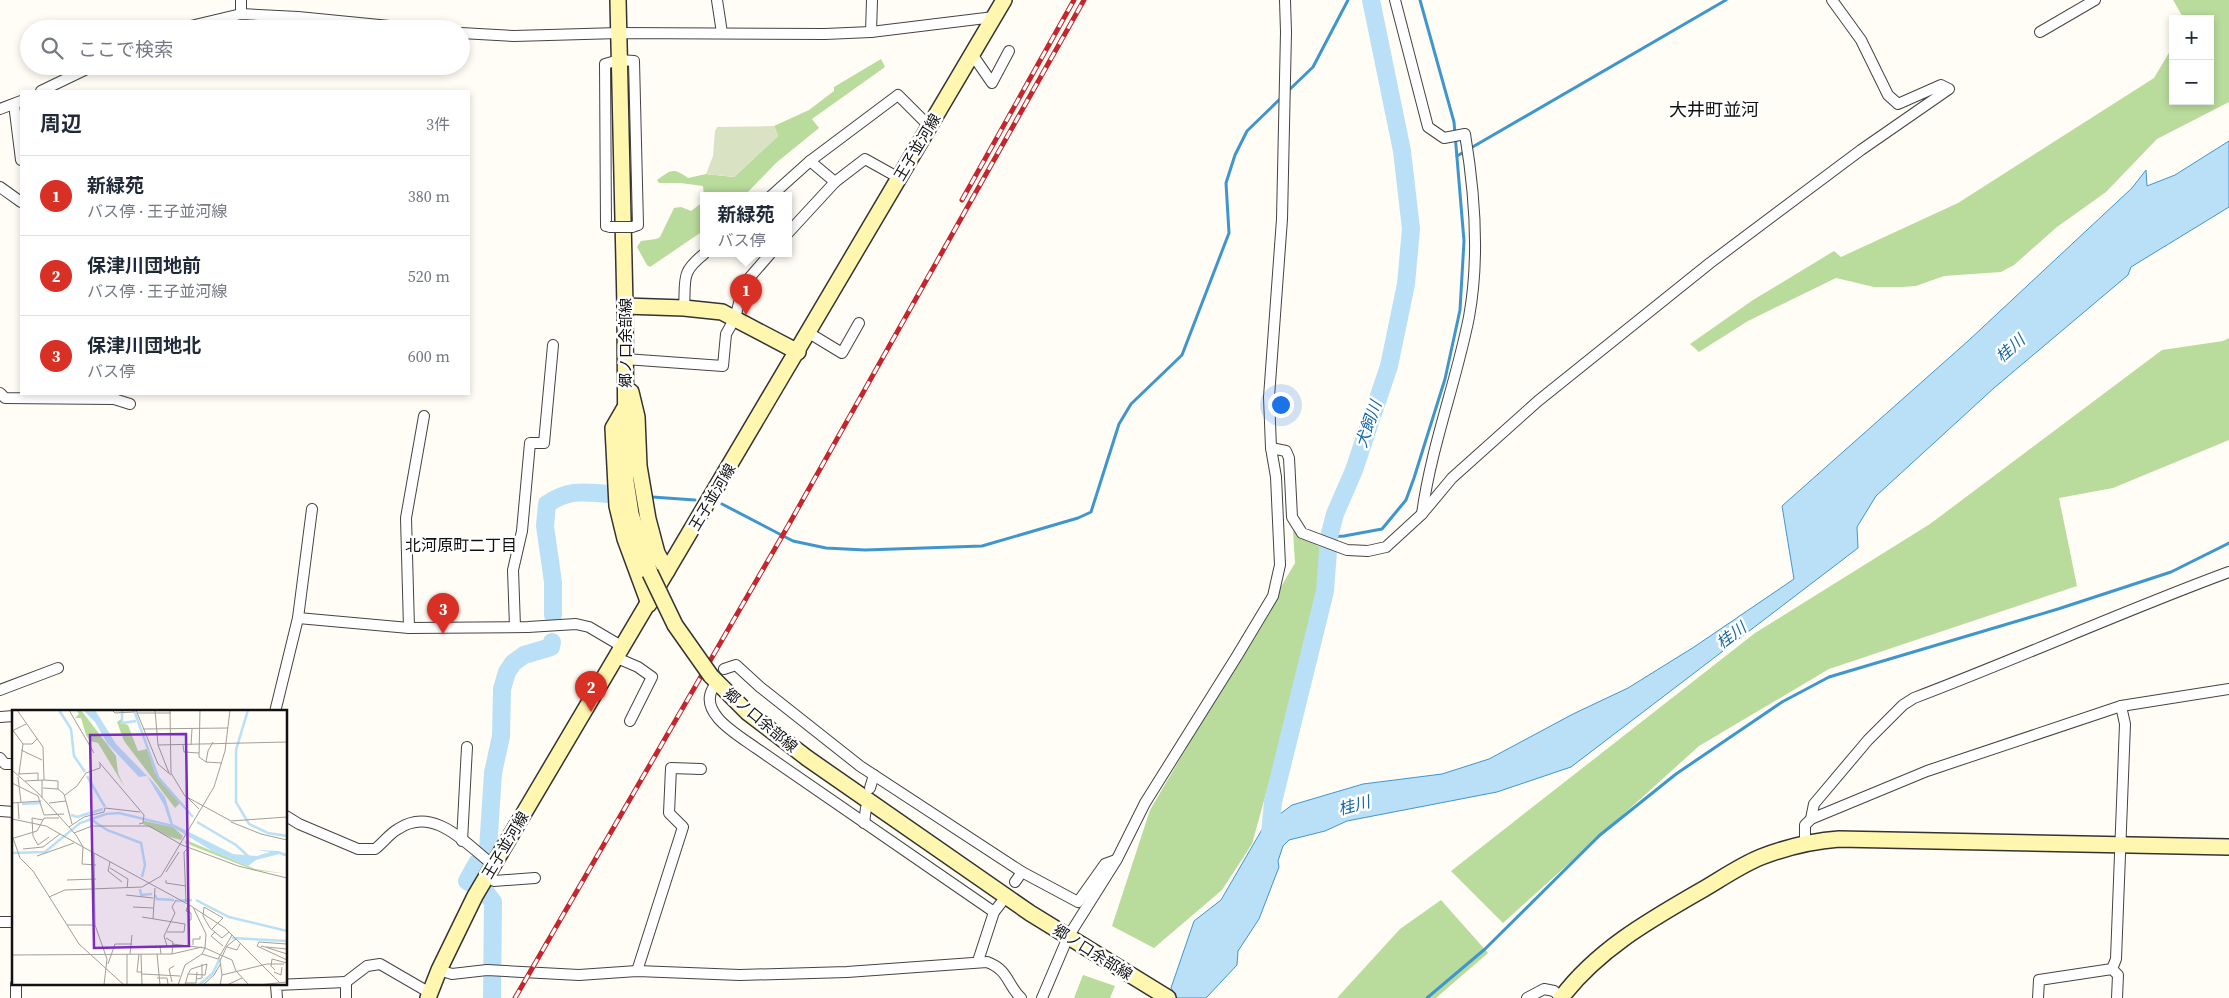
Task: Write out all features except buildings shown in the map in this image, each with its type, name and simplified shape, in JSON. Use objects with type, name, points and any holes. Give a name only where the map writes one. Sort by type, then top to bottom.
[{"type":"main road","name":"郷ノ口余部線","points":[[618,0],[625,306],[626,481],[631,514],[650,573],[675,625],[716,678],[747,712],[807,758],[1030,913],[1168,998]]},
{"type":"main road","name":"王子並河線","points":[[429,996],[438,970],[488,873],[649,604],[1001,6]]},
{"type":"main road","points":[[625,306],[684,308],[722,312],[798,352]]},
{"type":"main road","points":[[625,364],[637,417],[639,466],[648,519],[657,553],[667,571]]},
{"type":"main road","points":[[625,408],[613,428],[617,506],[625,539],[649,604]]},
{"type":"main road","points":[[1561,998],[1590,964],[1626,936],[1759,858],[1805,843],[1839,839],[2229,847]]},
{"type":"street","points":[[241,0],[241,14]]},
{"type":"street","points":[[717,0],[722,33]]},
{"type":"street","points":[[871,32],[872,0]]},
{"type":"street","points":[[1042,998],[1068,937],[1116,859],[1145,803],[1273,596],[1280,565],[1276,477],[1271,448],[1269,397],[1282,219],[1285,0]]},
{"type":"street","points":[[1395,0],[1428,127],[1444,138],[1465,134],[1472,177],[1475,247],[1469,315],[1451,390],[1427,476],[1422,514]]},
{"type":"street","points":[[1271,448],[1286,451],[1289,458],[1292,517],[1302,533],[1347,550],[1368,552],[1386,547],[1422,514],[1452,478],[1545,395],[1710,263],[1861,150],[1949,89],[1941,85],[1898,104],[1888,95],[1861,40],[1832,0]]},
{"type":"street","points":[[2040,32],[2095,0]]},
{"type":"street","points":[[470,34],[514,36],[618,33],[871,32],[1001,6]]},
{"type":"street","points":[[216,20],[241,14],[328,20]]},
{"type":"street","points":[[972,54],[992,83],[1009,51]]},
{"type":"street","points":[[619,60],[634,61],[638,226],[632,228],[606,226],[605,64],[619,60]]},
{"type":"street","points":[[43,90],[74,75]]},
{"type":"street","points":[[775,192],[810,161],[898,95],[929,126]]},
{"type":"street","points":[[0,109],[18,102],[20,141]]},
{"type":"street","points":[[792,229],[835,182],[866,160],[899,178]]},
{"type":"street","points":[[810,161],[835,182]]},
{"type":"street","points":[[0,187],[20,201]]},
{"type":"street","points":[[684,308],[686,272],[689,265],[700,257]]},
{"type":"street","points":[[625,364],[723,366],[726,334],[735,318],[744,284],[767,257]]},
{"type":"street","points":[[809,333],[842,353],[859,323]]},
{"type":"street","points":[[515,627],[513,570],[522,531],[530,443],[544,443],[553,345]]},
{"type":"street","points":[[0,393],[5,398],[34,396],[114,398],[130,404]]},
{"type":"street","points":[[408,628],[406,518],[424,416]]},
{"type":"street","points":[[275,710],[298,618],[312,509]]},
{"type":"street","points":[[1811,819],[1814,804],[1868,740],[1903,705],[1914,698],[1993,668],[2096,623],[2229,572]]},
{"type":"street","points":[[298,618],[408,628],[515,627],[576,624],[589,627],[652,677],[630,721]]},
{"type":"street","points":[[994,912],[726,725],[710,709],[708,696],[716,678],[736,665],[760,687],[874,775],[1022,872],[1078,902],[1105,864],[1116,859]]},
{"type":"street","points":[[0,690],[58,668]]},
{"type":"street","points":[[1805,843],[1805,826],[1811,819],[1927,771],[2121,706],[2229,689]]},
{"type":"street","points":[[2112,969],[2116,959],[2121,844],[2125,724],[2121,706]]},
{"type":"street","points":[[462,841],[467,747]]},
{"type":"street","points":[[0,758],[5,764],[12,764]]},
{"type":"street","points":[[637,971],[683,827],[668,813],[671,768],[700,769]]},
{"type":"street","points":[[870,788],[874,775]]},
{"type":"street","points":[[864,823],[866,808]]},
{"type":"street","points":[[288,817],[299,824],[358,849],[375,849],[396,829],[408,823],[421,820],[436,823],[462,841],[494,881],[535,878]]},
{"type":"street","points":[[1015,882],[1022,872]]},
{"type":"street","points":[[978,961],[994,912],[1001,903]]},
{"type":"street","points":[[438,970],[452,974],[491,971],[579,975],[637,971],[740,975],[923,968],[978,961],[995,964],[1004,972],[1022,998]]},
{"type":"street","points":[[288,984],[346,982],[367,966],[380,964],[429,996]]},
{"type":"street","points":[[2038,998],[2039,980],[2112,969]]},
{"type":"street","points":[[2112,969],[2118,975],[2118,998]]},
{"type":"street","points":[[346,982],[346,998]]},
{"type":"street","points":[[1527,998],[1544,989],[1554,991],[1561,998]]},
{"type":"green space","points":[[2173,0],[2229,0],[2229,102],[2157,139],[2106,192],[2057,227],[2014,265],[2001,272],[1944,276],[1916,286],[1874,287],[1836,278],[1748,321],[1699,352],[1690,344],[1753,300],[1834,251],[1841,257],[1958,203],[2154,78],[2169,53],[2169,105],[2214,105],[2214,15],[2182,15]]},
{"type":"green space","points":[[881,59],[885,67],[812,119],[819,128],[776,163],[748,192],[704,192],[703,186],[659,183],[657,180],[672,171],[679,172],[688,178],[706,174],[734,177],[778,136],[774,126],[809,110],[834,91],[834,87]]},
{"type":"green space","points":[[774,126],[778,136],[734,177],[706,174],[713,156],[717,127]]},
{"type":"green space","points":[[700,204],[700,233],[650,267],[647,265],[637,247],[641,241],[660,237],[674,208],[681,207],[691,211]]},
{"type":"green space","points":[[2229,338],[2229,440],[2113,488],[2059,498],[2077,586],[1829,669],[1699,746],[1503,923],[1451,871],[1755,633],[1930,524],[2162,350],[2223,341]]},
{"type":"green space","points":[[1293,531],[1320,547],[1322,576],[1293,696],[1252,844],[1222,890],[1154,948],[1112,926],[1150,810],[1295,563]]},
{"type":"green space","points":[[1441,900],[1488,953],[1436,998],[1337,998],[1400,929]]},
{"type":"green space","points":[[1083,975],[1115,986],[1110,998],[1074,998]]},
{"type":"water","name":"桂川","points":[[2229,141],[2229,207],[2131,267],[2128,275],[1994,388],[1876,496],[1857,527],[1858,548],[1571,767],[1497,792],[1347,821],[1325,831],[1289,840],[1283,846],[1278,861],[1279,867],[1259,919],[1238,951],[1237,965],[1206,998],[1174,998],[1175,994],[1171,988],[1194,921],[1221,900],[1264,826],[1292,805],[1363,784],[1442,774],[1489,759],[1573,714],[1628,688],[1694,647],[1794,579],[1782,506],[1968,341],[2132,188],[2146,170],[2147,186],[2175,175]]},
{"type":"waterway","points":[[1287,92],[1313,67],[1348,0]]},
{"type":"waterway","name":"犬飼川","points":[[1269,844],[1273,802],[1325,591],[1329,537],[1335,514],[1354,470],[1389,366],[1406,284],[1411,229],[1402,151],[1371,0]]},
{"type":"waterway","points":[[1329,537],[1382,529],[1406,500],[1445,379],[1460,310],[1464,241],[1454,122],[1420,0]]},
{"type":"waterway","points":[[1457,156],[1726,0]]},
{"type":"waterway","points":[[722,504],[793,541],[826,548],[865,550],[982,546],[1078,518],[1091,512],[1119,424],[1131,404],[1182,355],[1229,233],[1226,183],[1235,155],[1247,131],[1281,98]]},
{"type":"waterway","points":[[553,615],[553,582],[545,526],[547,504],[570,494],[584,492],[609,494]]},
{"type":"waterway","points":[[652,497],[695,500]]},
{"type":"waterway","points":[[1427,998],[1485,949],[1600,835],[1676,774],[1782,702],[1829,677],[2058,609],[2171,572],[2229,543]]},
{"type":"waterway","points":[[488,849],[493,773],[501,736],[502,689],[507,672],[513,663],[524,655],[551,647],[552,642]]},
{"type":"waterway","points":[[477,863],[467,881],[484,890],[493,902],[492,998]]},
{"type":"railway","points":[[962,200],[1074,0]]},
{"type":"railway","points":[[515,998],[788,526],[1084,0]]},
{"type":"place","name":"新緑苑","points":[[746,315]]},
{"type":"place","name":"保津川団地北","points":[[443,634]]},
{"type":"place","name":"保津川団地前","points":[[591,712]]},
{"type":"district","name":"大井町並河","points":[[1714,109]]},
{"type":"district","name":"北河原町二丁目","points":[[461,545]]}]
